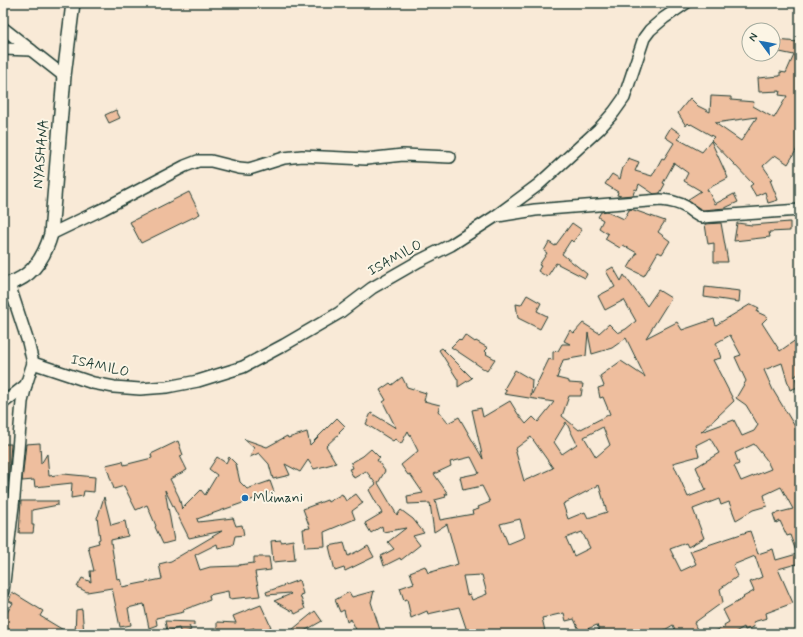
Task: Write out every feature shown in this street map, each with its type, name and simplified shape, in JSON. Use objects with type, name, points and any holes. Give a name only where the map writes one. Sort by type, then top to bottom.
[{"type":"street","name":"NYASHANA","points":[[6,284],[24,276],[36,267],[47,249],[51,234],[64,76],[73,3]]},
{"type":"street","name":"ISAMILO","points":[[33,363],[93,383],[114,387],[140,389],[167,387],[198,381],[243,367],[284,345],[338,313],[372,288],[419,261],[451,245],[496,216],[538,184],[599,129],[614,112],[624,98],[644,38],[650,30],[664,18],[686,3]]},
{"type":"street","points":[[3,28],[64,76]]},
{"type":"street","points":[[3,49],[31,50]]},
{"type":"street","points":[[51,234],[103,209],[185,166],[198,161],[211,161],[249,169],[284,158],[302,156],[366,159],[404,155],[450,158]]},
{"type":"street","points":[[496,216],[535,210],[661,200],[681,204],[696,216],[702,217],[800,210]]},
{"type":"street","points":[[3,591],[22,402],[33,363],[28,342],[6,284]]},
{"type":"street","points":[[3,403],[26,385]]},
{"type":"building","points":[[781,40],[800,41],[800,144],[788,164],[775,155],[763,166],[772,179],[770,180],[778,200],[768,203],[765,192],[756,196],[750,186],[753,184],[711,140],[714,137],[691,124],[690,125],[688,123],[686,126],[678,113],[690,98],[698,106],[710,112],[711,96],[731,97],[731,100],[754,102],[753,106],[774,118],[787,96],[779,95],[780,91],[759,92],[758,78],[780,76],[780,72],[786,73],[794,55],[781,52]],"holes":[[[757,117],[741,141],[715,123]]]},
{"type":"building","points":[[116,110],[120,118],[109,123],[105,115]]},
{"type":"building","points":[[671,127],[681,134],[678,139],[702,152],[711,141],[728,178],[707,189],[715,204],[734,194],[738,202],[725,208],[703,210],[699,208],[687,200],[701,191],[684,181],[688,173],[674,163],[663,183],[665,184],[660,193],[654,194],[639,184],[633,195],[621,196],[617,195],[618,192],[605,184],[612,174],[620,179],[623,167],[628,158],[639,162],[635,171],[652,176],[662,158],[664,159],[674,143],[665,137]]},
{"type":"building","points":[[189,192],[200,214],[141,243],[130,222]]},
{"type":"building","points":[[631,209],[665,221],[658,232],[670,241],[662,254],[658,252],[644,276],[628,268],[637,253],[623,245],[620,248],[605,239],[608,234],[599,228],[603,220],[598,217],[601,212],[607,211],[624,219]]},
{"type":"building","points":[[790,222],[790,231],[769,232],[770,237],[734,241],[737,223],[752,225]]},
{"type":"building","points":[[572,223],[582,230],[573,242],[571,240],[562,254],[587,274],[585,278],[556,263],[547,277],[538,271],[541,266],[539,265],[547,253],[544,251],[549,242],[555,246]]},
{"type":"building","points":[[721,223],[728,262],[714,262],[714,243],[708,244],[705,224]]},
{"type":"building","points":[[613,267],[621,281],[624,275],[647,306],[658,290],[671,298],[646,338],[677,322],[682,330],[714,319],[716,325],[751,304],[759,308],[757,312],[768,317],[762,323],[780,351],[800,337],[800,373],[795,376],[798,387],[790,390],[782,363],[764,370],[773,390],[800,435],[800,563],[778,569],[793,603],[766,613],[767,618],[753,622],[754,627],[745,630],[744,627],[732,634],[709,634],[725,627],[724,625],[729,622],[723,610],[754,591],[750,582],[762,577],[755,556],[733,565],[738,576],[720,589],[723,602],[694,623],[699,634],[677,634],[673,625],[658,634],[600,634],[597,625],[580,632],[574,619],[566,621],[564,613],[542,618],[545,631],[534,634],[468,634],[459,607],[428,614],[427,611],[411,618],[407,599],[404,600],[400,588],[414,583],[410,572],[425,566],[428,573],[458,564],[447,524],[434,532],[430,503],[408,504],[407,496],[423,493],[410,474],[408,475],[401,465],[418,451],[408,431],[401,444],[395,439],[393,441],[366,424],[371,413],[396,428],[383,402],[386,400],[380,390],[390,383],[392,385],[402,377],[407,387],[426,393],[424,401],[440,405],[438,411],[448,423],[459,417],[483,459],[472,410],[481,408],[483,417],[510,401],[526,424],[533,417],[538,422],[554,402],[504,394],[507,390],[504,389],[515,370],[532,380],[531,396],[549,359],[553,360],[553,352],[558,351],[562,344],[570,344],[564,341],[570,330],[574,333],[583,323],[599,333],[609,324],[618,333],[636,321],[624,300],[605,310],[598,296],[615,287],[606,271]],"holes":[[[588,333],[592,354],[612,348],[626,338],[645,377],[621,361],[600,376],[604,386],[598,388],[600,398],[603,397],[610,414],[579,430],[562,416],[569,396],[581,396],[583,384],[569,383],[569,381],[557,378],[563,360],[586,356]],[[730,335],[741,355],[735,357],[746,381],[736,398],[746,405],[758,425],[754,431],[742,436],[734,420],[701,432],[734,401],[713,360],[721,358],[716,343]],[[566,422],[577,444],[562,454],[554,442]],[[603,427],[610,445],[596,457],[584,437]],[[531,437],[553,468],[524,481],[515,449]],[[710,438],[719,453],[696,467],[706,490],[688,497],[673,463],[699,456],[696,445]],[[754,444],[766,459],[771,469],[741,481],[734,466],[739,464],[735,453]],[[471,457],[479,473],[460,477],[463,490],[482,486],[490,502],[478,507],[479,509],[472,511],[473,514],[440,520],[435,500],[446,497],[445,494],[448,494],[434,474],[451,466],[450,462]],[[599,485],[607,512],[588,518],[585,512],[568,519],[563,504]],[[781,487],[793,509],[773,514],[776,523],[780,521],[787,536],[790,535],[797,554],[776,560],[773,549],[758,554],[750,531],[690,551],[696,564],[681,571],[670,549],[686,543],[688,547],[704,538],[693,509],[719,499],[721,505],[729,502],[736,520],[753,510],[767,506],[764,495]],[[520,519],[525,537],[508,544],[500,524]],[[582,532],[590,548],[574,556],[566,538]],[[482,575],[487,594],[472,600],[470,594],[467,595],[463,576]]]},
{"type":"building","points":[[705,287],[740,291],[739,302],[704,297]]},
{"type":"building","points":[[527,295],[541,303],[537,311],[547,316],[540,329],[518,318],[516,304],[521,305]]},
{"type":"building","points":[[465,335],[488,348],[485,351],[487,353],[486,354],[495,359],[487,371],[451,347],[459,339],[461,341]]},
{"type":"building","points":[[442,348],[472,378],[458,387],[458,380],[439,350]]},
{"type":"building","points":[[337,418],[345,426],[326,446],[336,463],[314,469],[308,460],[300,472],[285,464],[290,475],[273,479],[269,464],[259,453],[250,457],[254,448],[244,439],[267,447],[287,436],[288,438],[307,432],[310,445]]},
{"type":"building","points":[[178,441],[183,455],[180,456],[187,470],[170,479],[179,497],[182,509],[201,490],[205,495],[217,475],[209,469],[217,457],[226,463],[229,457],[236,464],[240,482],[247,489],[270,481],[274,492],[197,519],[198,522],[233,518],[236,526],[242,525],[244,535],[235,536],[233,545],[218,548],[217,544],[195,555],[200,570],[210,567],[239,566],[254,563],[254,557],[269,557],[271,570],[255,572],[260,596],[229,599],[228,591],[209,595],[210,600],[183,610],[184,612],[156,618],[157,625],[149,628],[144,604],[128,608],[131,625],[120,627],[112,588],[87,592],[77,587],[82,578],[91,582],[90,571],[94,571],[88,546],[99,543],[98,540],[100,539],[97,517],[104,497],[111,525],[125,521],[128,536],[111,540],[117,579],[120,578],[122,587],[162,579],[159,564],[171,561],[222,531],[189,538],[165,490],[174,541],[163,544],[147,505],[136,510],[124,486],[114,489],[106,465],[123,461],[124,465],[152,458],[151,454]]},
{"type":"building","points":[[40,443],[41,464],[47,454],[49,476],[64,474],[95,477],[94,492],[84,491],[83,496],[71,498],[72,483],[35,487],[34,480],[22,481],[26,444]]},
{"type":"building","points":[[3,444],[11,444],[8,482],[5,483],[6,479],[3,479]]},
{"type":"building","points":[[371,449],[380,458],[377,460],[385,471],[378,483],[397,515],[401,510],[413,519],[424,533],[413,536],[420,545],[401,560],[400,558],[384,566],[381,556],[394,549],[388,542],[406,528],[383,532],[382,526],[371,533],[365,523],[382,513],[369,490],[376,484],[366,471],[354,478],[349,469],[353,468],[351,463]]},
{"type":"building","points":[[342,494],[346,501],[356,494],[363,503],[352,511],[355,519],[324,532],[325,546],[305,547],[303,529],[310,528],[303,509],[327,500],[328,502]]},
{"type":"building","points":[[21,501],[58,501],[58,505],[32,510],[32,525],[34,525],[33,533],[19,533]]},
{"type":"building","points":[[281,540],[281,542],[293,540],[295,560],[273,562],[271,541]]},
{"type":"building","points":[[344,543],[348,556],[368,546],[374,557],[345,571],[344,568],[335,571],[329,546]]},
{"type":"building","points":[[299,580],[303,594],[300,595],[305,609],[295,614],[293,610],[292,611],[274,601],[291,594],[290,593],[267,595],[266,592]]},
{"type":"building","points":[[374,591],[371,602],[380,630],[369,634],[358,634],[351,619],[347,622],[344,610],[340,612],[335,600],[349,592],[352,597]]},
{"type":"building","points":[[12,592],[43,611],[40,616],[70,634],[3,634],[3,629],[7,623],[3,619],[13,603],[9,601]]},
{"type":"building","points":[[261,605],[271,627],[257,634],[255,634],[254,628],[240,632],[217,632],[217,622],[236,623],[233,616]]},
{"type":"building","points":[[82,609],[84,634],[75,634],[76,610]]},
{"type":"building","points":[[315,611],[322,621],[299,634],[287,634]]},
{"type":"building","points":[[165,621],[194,622],[194,625],[189,626],[191,630],[181,634],[179,628],[167,631]]},
{"type":"place","name":"Mlimani","points":[[245,498]]}]
